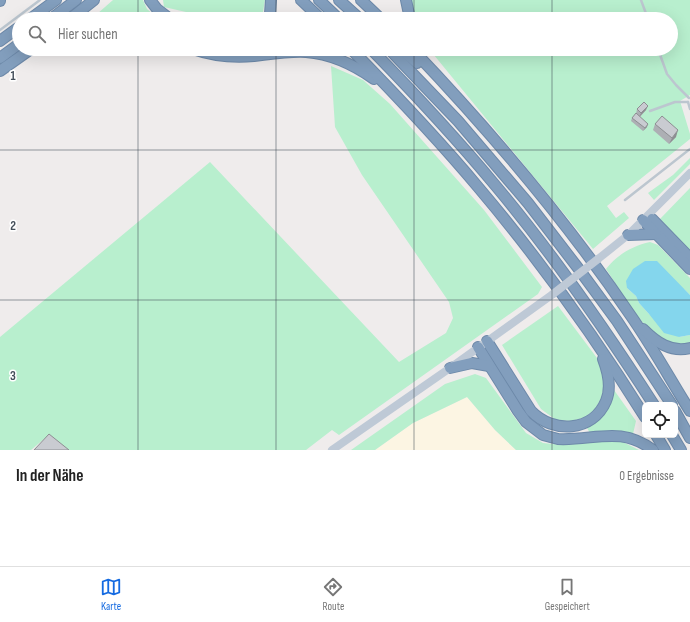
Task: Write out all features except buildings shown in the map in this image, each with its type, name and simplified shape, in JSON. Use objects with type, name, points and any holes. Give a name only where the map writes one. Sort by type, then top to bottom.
[{"type":"highway","points":[[36,12],[43,4],[55,0]]},
{"type":"highway","points":[[60,12],[76,0]]},
{"type":"highway","points":[[79,12],[94,0]]},
{"type":"highway","points":[[150,0],[162,12]]},
{"type":"highway","points":[[270,12],[271,0]]},
{"type":"highway","points":[[301,0],[314,12]]},
{"type":"highway","points":[[319,0],[332,12]]},
{"type":"highway","points":[[339,0],[352,12]]},
{"type":"highway","points":[[361,0],[374,12]]},
{"type":"highway","points":[[406,0],[409,12]]},
{"type":"highway","points":[[0,41],[12,32]]},
{"type":"highway","points":[[0,58],[12,49]]},
{"type":"highway","points":[[0,71],[21,56]]},
{"type":"highway","points":[[220,56],[254,56]]},
{"type":"highway","points":[[327,56],[348,62],[391,90]]},
{"type":"highway","points":[[358,56],[457,162],[505,219],[596,342],[642,412]]},
{"type":"highway","points":[[378,56],[421,100],[505,197],[585,302],[652,402]]},
{"type":"highway","points":[[396,56],[458,121],[528,203],[617,320],[670,402]]},
{"type":"highway","points":[[409,56],[452,92]]},
{"type":"highway","points":[[419,56],[510,158],[573,236],[631,316],[690,411]]},
{"type":"highway","points":[[427,56],[452,92]]},
{"type":"highway","points":[[646,218],[656,234],[690,269]]},
{"type":"highway","points":[[646,218],[690,258]]},
{"type":"highway","points":[[628,235],[656,234]]},
{"type":"highway","points":[[631,316],[651,337],[659,343],[674,349],[684,350],[690,348]]},
{"type":"highway","points":[[487,341],[536,417],[548,424],[563,427],[576,425],[590,420],[600,410],[606,401],[609,378],[596,342]]},
{"type":"highway","points":[[478,347],[526,422],[543,435],[566,440],[609,435],[619,436],[637,440],[653,450]]},
{"type":"highway","points":[[450,368],[472,364],[489,366]]},
{"type":"highway","points":[[678,416],[690,438]]},
{"type":"highway","points":[[658,438],[665,450]]},
{"type":"highway","points":[[674,438],[681,450]]},
{"type":"main road","points":[[332,450],[553,294],[628,235],[690,173]]},
{"type":"lane","points":[[641,0],[645,12]]},
{"type":"lane","points":[[30,12],[43,4]]},
{"type":"lane","points":[[0,30],[12,23]]},
{"type":"lane","points":[[661,56],[667,74],[690,98],[688,102],[690,109]]},
{"type":"lane","points":[[650,111],[675,102],[688,102]]},
{"type":"lane","points":[[626,200],[690,149]]},
{"type":"shaded area","points":[[467,397],[495,430],[516,450],[375,450],[413,423]]},
{"type":"green space","points":[[113,0],[143,0],[147,9],[151,12],[99,12]]},
{"type":"green space","points":[[163,0],[265,0],[263,12],[186,12],[164,7]]},
{"type":"green space","points":[[412,0],[690,0],[690,95],[680,101],[690,134],[690,139],[607,206],[616,218],[624,212],[629,218],[593,249],[435,56],[678,56],[678,12],[413,12]]},
{"type":"green space","points":[[331,66],[363,80],[390,104],[484,210],[542,287],[538,294],[339,435],[332,430],[306,450],[58,450],[44,439],[31,450],[0,450],[0,337],[210,162],[399,362],[446,333],[453,318],[449,302],[362,175],[335,127]]},
{"type":"green space","points":[[690,158],[690,164],[654,200],[648,193],[673,175]]},
{"type":"green space","points":[[690,188],[690,251],[660,219]]},
{"type":"green space","points":[[650,242],[658,245],[690,278],[690,295],[684,289],[627,288],[636,296],[639,303],[649,314],[679,337],[690,335],[690,342],[683,344],[671,344],[660,339],[653,333],[638,317],[606,269],[615,259],[625,252]]},
{"type":"green space","points":[[558,306],[600,362],[605,381],[601,399],[595,409],[586,417],[572,421],[556,420],[541,409],[502,345]]},
{"type":"green space","points":[[475,374],[486,378],[526,433],[543,443],[563,445],[621,441],[639,450],[516,450],[495,430],[467,397],[413,423],[375,450],[351,450],[445,384]]},
{"type":"green space","points":[[614,390],[636,421],[633,434],[590,433],[587,428],[602,417],[610,403]]},
{"type":"water","points":[[645,261],[657,261],[690,295],[690,335],[679,337],[664,333],[639,303],[636,296],[627,288],[626,281],[633,269]]}]
